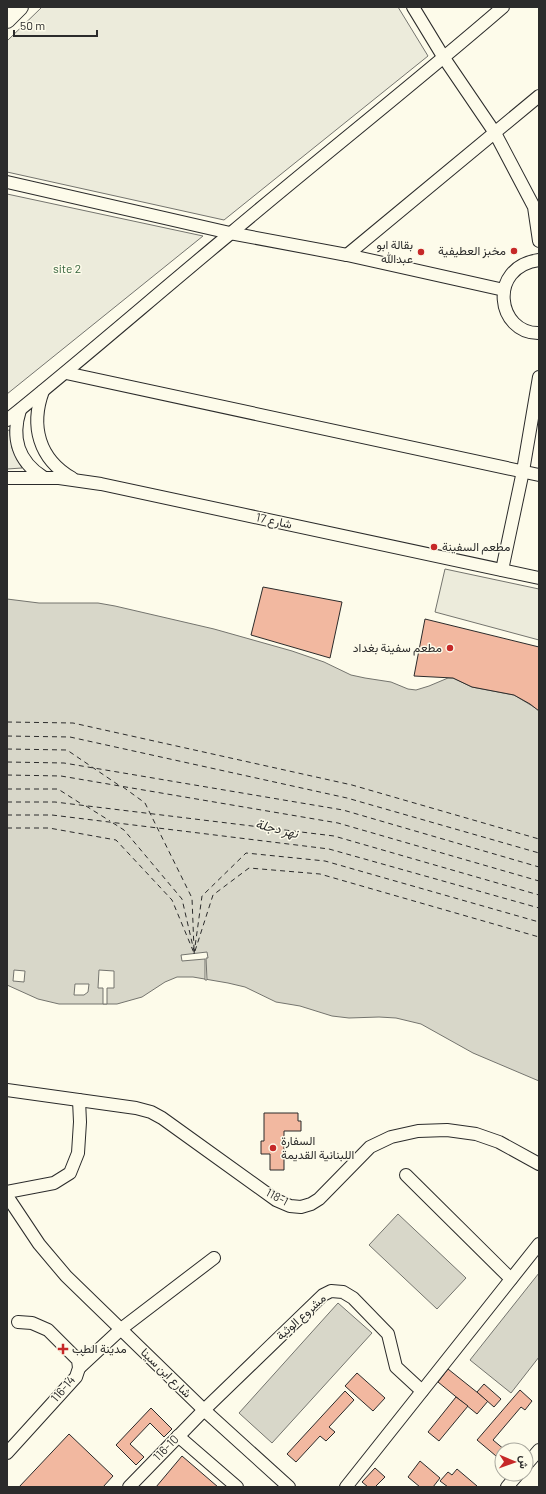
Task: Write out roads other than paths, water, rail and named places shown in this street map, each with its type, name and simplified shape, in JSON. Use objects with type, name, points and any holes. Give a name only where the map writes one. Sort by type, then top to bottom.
[{"type":"main road","points":[[7,20],[20,7]]},
{"type":"street","points":[[413,7],[444,58],[495,133],[536,205],[539,241]]},
{"type":"street","points":[[7,420],[66,373],[230,233],[444,58],[503,7]]},
{"type":"street","points":[[348,256],[539,96]]},
{"type":"street","points":[[7,182],[230,233],[348,256],[504,290]]},
{"type":"street","points":[[539,260],[529,261],[517,268],[509,278],[504,290],[504,302],[514,323],[524,330],[539,333]]},
{"type":"street","points":[[66,373],[539,475]]},
{"type":"street","points":[[502,570],[539,377]]},
{"type":"street","points":[[43,391],[37,413],[39,436],[46,452],[56,466],[75,480]]},
{"type":"street","points":[[20,410],[16,429],[18,448],[28,465],[43,477]]},
{"type":"street","name":"شارع 17","points":[[7,478],[43,477],[75,480],[539,578]]},
{"type":"street","name":"118-1","points":[[7,1090],[136,1108],[151,1112],[162,1118],[276,1200],[290,1206],[300,1207],[311,1204],[319,1199],[370,1147],[391,1137],[418,1131],[447,1130],[476,1134],[500,1142],[539,1164]]},
{"type":"street","points":[[7,1192],[54,1183],[70,1174],[78,1153],[80,1122],[79,1100]]},
{"type":"street","points":[[406,1175],[511,1279]]},
{"type":"street","name":"شارع ابن سينا","points":[[7,1196],[52,1260],[80,1291],[204,1410],[289,1487]]},
{"type":"street","points":[[346,1487],[539,1244]]},
{"type":"street","points":[[79,1368],[121,1329],[214,1258]]},
{"type":"street","name":"مشروع الوثبة","points":[[204,1410],[323,1295],[331,1291],[343,1292],[354,1298],[388,1334],[396,1367],[422,1391]]},
{"type":"street","name":"116-14","points":[[7,1453],[76,1376],[79,1368],[78,1360],[48,1330],[32,1323],[18,1322]]},
{"type":"street","name":"116-10","points":[[129,1487],[204,1410]]},
{"type":"street","points":[[178,1436],[237,1487]]},
{"type":"water","name":"نهر دجلة","points":[[7,599],[39,603],[98,603],[115,606],[214,629],[292,651],[324,662],[351,675],[391,682],[408,689],[416,690],[448,678],[453,678],[472,687],[514,695],[539,710],[539,1081],[473,1053],[421,1024],[396,1018],[349,1018],[332,1016],[300,1006],[276,1002],[245,987],[228,983],[193,977],[177,977],[165,982],[142,997],[117,1004],[59,1004],[38,999],[7,985]]},
{"type":"water","points":[[398,1214],[466,1278],[437,1309],[369,1245]]},
{"type":"water","points":[[539,1273],[539,1357],[511,1393],[470,1360]]},
{"type":"water","points":[[338,1303],[372,1333],[272,1443],[239,1413]]},
{"type":"place","name":"مخبز العطيفية","points":[[514,251]]},
{"type":"place","name":"بقالة ابو عبدالله","points":[[421,252]]},
{"type":"place","name":"مطعم السفينة","points":[[434,547]]},
{"type":"place","name":"مطعم سفينة بغداد","points":[[450,648]]},
{"type":"place","name":"السفارة اللبنانية القديمة","points":[[273,1148]]},
{"type":"place","name":"مدينة الطب","points":[[63,1349]]},
{"type":"park label","name":"site 2","points":[[67,269]]}]
